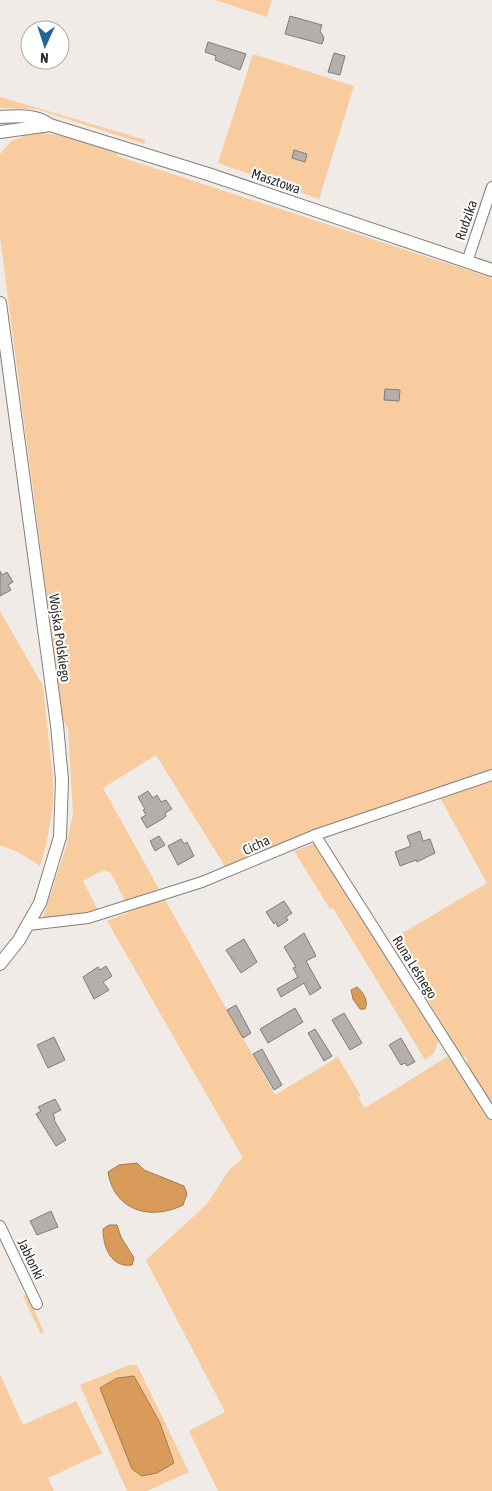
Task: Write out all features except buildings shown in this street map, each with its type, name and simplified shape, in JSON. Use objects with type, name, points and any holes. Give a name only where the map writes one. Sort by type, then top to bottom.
[{"type":"street","name":"Masztowa","points":[[0,117],[31,117],[44,120],[50,124],[208,174],[492,270]]},
{"type":"street","name":"Masztowa","points":[[0,133],[50,124]]},
{"type":"street","name":"Rudzika","points":[[467,262],[492,187]]},
{"type":"street","name":"Wojska Polskiego","points":[[0,303],[62,780],[60,837],[40,904],[28,925],[0,964]]},
{"type":"street","name":"Cicha","points":[[28,925],[64,922],[105,913],[232,871],[272,852],[315,835],[492,775]]},
{"type":"street","name":"Runa Leśnego","points":[[315,835],[492,1114]]},
{"type":"street","name":"Jabłonki","points":[[0,1226],[37,1304]]},
{"type":"shaded area","points":[[215,0],[272,0],[267,17]]},
{"type":"shaded area","points":[[253,54],[354,86],[319,199],[218,163]]},
{"type":"shaded area","points":[[0,97],[146,140],[144,144],[36,109],[0,108]]},
{"type":"shaded area","points":[[37,132],[68,137],[117,153],[117,156],[492,278],[492,772],[315,829],[226,868],[156,755],[103,788],[159,889],[125,901],[111,873],[104,870],[83,881],[98,910],[42,920],[66,847],[73,813],[68,729],[63,719],[0,237],[0,154],[11,141],[23,137],[23,133]]},
{"type":"shaded area","points":[[0,611],[43,686],[53,779],[53,806],[40,866],[18,852],[0,845]]},
{"type":"shaded area","points":[[492,779],[492,1103],[467,1065],[467,1058],[461,1055],[391,940],[487,883],[439,796]]},
{"type":"shaded area","points":[[316,843],[439,1038],[434,1053],[425,1060],[333,908],[330,909],[294,851]]},
{"type":"shaded area","points":[[164,898],[275,1095],[338,1057],[361,1096],[358,1097],[365,1108],[450,1055],[492,1120],[492,1491],[218,1491],[189,1431],[225,1412],[146,1260],[207,1204],[229,1170],[243,1158],[107,921]]},
{"type":"shaded area","points":[[357,987],[365,997],[365,1009],[360,1009],[353,999],[351,990]]},
{"type":"shaded area","points":[[137,1163],[144,1170],[184,1186],[187,1194],[183,1205],[171,1210],[147,1212],[126,1204],[118,1196],[108,1172],[119,1165]]},
{"type":"shaded area","points":[[109,1225],[117,1225],[121,1237],[134,1258],[132,1265],[119,1263],[110,1255],[103,1236],[103,1229]]},
{"type":"shaded area","points":[[27,1294],[44,1332],[41,1334],[23,1296]]},
{"type":"shaded area","points":[[129,1365],[137,1365],[189,1472],[147,1491],[127,1491],[80,1385]]},
{"type":"shaded area","points":[[0,1374],[23,1425],[76,1401],[102,1453],[48,1478],[54,1491],[0,1491]]},
{"type":"shaded area","points":[[134,1376],[160,1423],[174,1463],[157,1473],[142,1476],[132,1469],[100,1388],[117,1378]]}]
